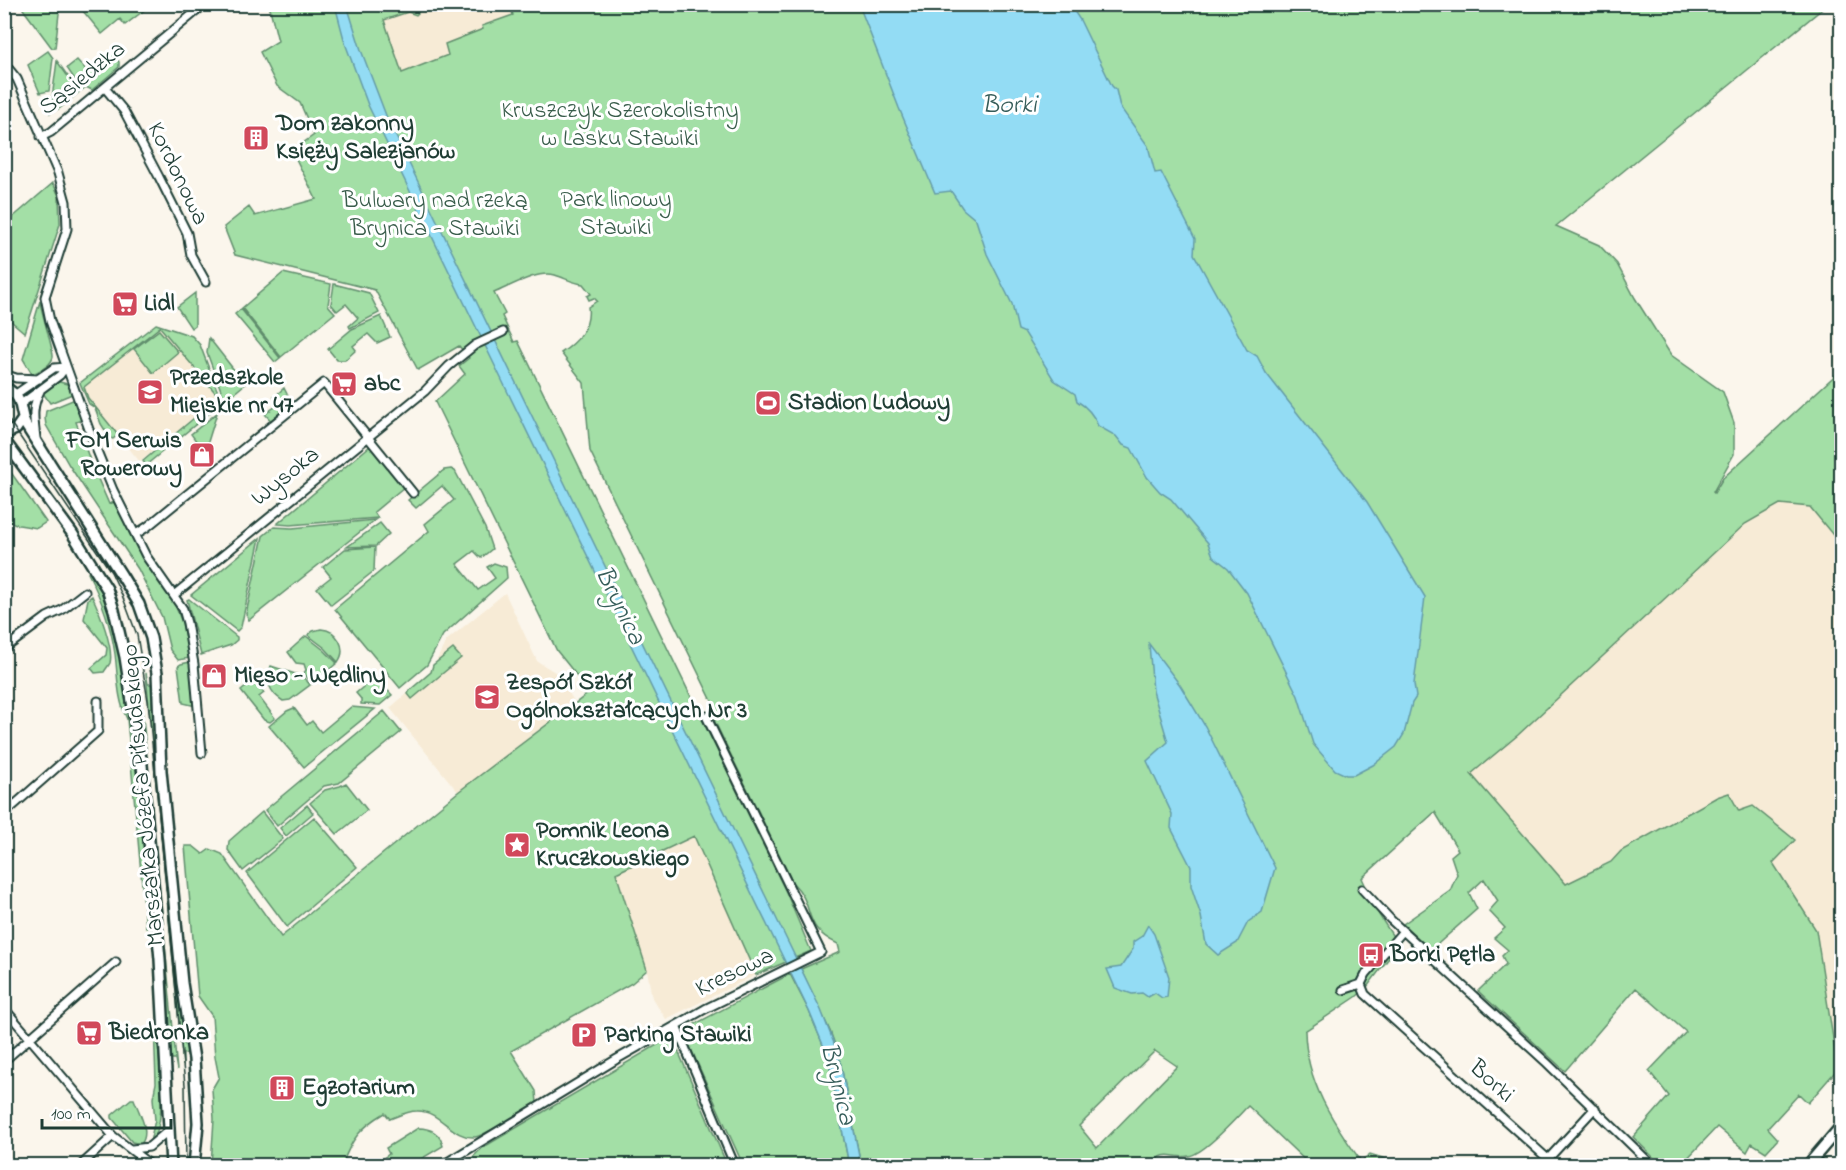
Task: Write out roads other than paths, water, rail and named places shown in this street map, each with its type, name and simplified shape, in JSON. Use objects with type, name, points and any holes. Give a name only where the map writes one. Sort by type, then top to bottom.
[{"type":"main road","points":[[4,434],[16,429],[23,419],[21,404],[16,394],[5,388]]},
{"type":"main road","name":"Marszałka Józefa Piłsudskiego","points":[[23,419],[139,604],[151,638],[157,673],[161,771],[182,983],[194,1059],[198,1123],[194,1166]]},
{"type":"main road","name":"Marszałka Józefa Piłsudskiego","points":[[4,440],[21,460],[72,533],[107,589],[125,657],[142,765],[160,959],[171,1166]]},
{"type":"main road","points":[[1807,1166],[1842,1125]]},
{"type":"street","name":"Sąsiedzka","points":[[41,137],[51,132],[205,4]]},
{"type":"street","points":[[4,63],[17,79],[58,173],[66,202],[67,229],[45,297],[50,321],[99,456],[146,556],[183,609],[194,664],[202,753]]},
{"type":"street","name":"Kordonowa","points":[[105,88],[124,111],[159,177],[188,233],[191,255],[206,282]]},
{"type":"street","name":"Wysoka","points":[[174,595],[425,392],[449,366],[475,345],[503,332]]},
{"type":"street","points":[[16,394],[54,368],[66,367]]},
{"type":"street","points":[[21,404],[60,375],[66,367]]},
{"type":"street","points":[[4,374],[16,378],[39,379]]},
{"type":"street","points":[[136,534],[324,383],[413,493]]},
{"type":"street","points":[[37,444],[32,417],[42,388]]},
{"type":"street","points":[[4,451],[21,460]]},
{"type":"street","points":[[4,650],[85,592]]},
{"type":"street","points":[[4,814],[98,731],[98,701]]},
{"type":"street","name":"Kresowa","points":[[441,1166],[617,1059],[676,1026],[821,952],[706,716]]},
{"type":"street","points":[[1362,890],[1402,931],[1595,1108],[1653,1166]]},
{"type":"street","points":[[1343,990],[1361,984],[1366,974],[1402,931]]},
{"type":"street","points":[[4,1061],[116,962]]},
{"type":"street","name":"Borki","points":[[1361,984],[1365,994],[1548,1159],[1595,1108]]},
{"type":"street","points":[[4,1008],[113,1136],[152,1166]]},
{"type":"street","points":[[676,1026],[735,1166]]},
{"type":"street","points":[[132,1149],[149,1147],[170,1130]]},
{"type":"street","points":[[80,1166],[113,1136]]},
{"type":"water","name":"Brynica","points":[[335,5],[347,5],[361,50],[387,118],[821,1010],[839,1056],[861,1165],[849,1165],[828,1057],[809,1011],[368,105],[345,43]]},
{"type":"water","name":"Borki","points":[[859,5],[1070,5],[1116,90],[1120,107],[1148,146],[1155,173],[1161,172],[1195,239],[1194,254],[1247,350],[1257,356],[1266,373],[1367,502],[1425,597],[1414,684],[1416,697],[1412,703],[1404,734],[1396,747],[1373,765],[1354,775],[1346,775],[1335,770],[1313,744],[1298,696],[1247,593],[1228,568],[1213,556],[1208,543],[1171,499],[1160,492],[1147,477],[1131,448],[1123,445],[1116,436],[1098,426],[1090,412],[1077,401],[1075,394],[1054,380],[1025,333],[1018,330],[1012,304],[987,254],[976,220],[963,209],[951,191],[935,193]]},
{"type":"water","points":[[1149,644],[1180,685],[1205,726],[1275,868],[1262,912],[1248,922],[1237,943],[1218,955],[1206,944],[1201,916],[1191,886],[1191,867],[1171,828],[1172,814],[1147,761],[1168,742],[1153,691]]},
{"type":"water","points":[[1148,925],[1154,934],[1169,977],[1167,997],[1162,998],[1155,993],[1148,997],[1142,993],[1132,994],[1115,988],[1107,969],[1121,967],[1133,949],[1133,942],[1142,936]]},
{"type":"tram line","points":[[4,413],[111,572],[137,635],[148,701],[185,1085],[186,1166]]},
{"type":"place","name":"Dom zakonny Księży Salezjanów","points":[[256,138]]},
{"type":"place","name":"Lidl","points":[[125,304]]},
{"type":"place","name":"abc","points":[[344,384]]},
{"type":"place","name":"Przedszkole Miejskie nr 47","points":[[150,392]]},
{"type":"place","name":"Stadion Ludowy","points":[[768,403]]},
{"type":"place","name":"FOM Serwis Rowerowy","points":[[202,455]]},
{"type":"place","name":"Mięso - Wędliny","points":[[214,676]]},
{"type":"place","name":"Zespół Szkół Ogólnokształcących Nr 3","points":[[487,697]]},
{"type":"place","name":"Pomnik Leona Kruczkowskiego","points":[[517,845]]},
{"type":"place","name":"Borki Pętla","points":[[1371,955]]},
{"type":"place","name":"Biedronka","points":[[89,1033]]},
{"type":"place","name":"Parking Stawiki","points":[[584,1035]]},
{"type":"place","name":"Egzotarium","points":[[282,1088]]},
{"type":"park label","name":"Kruszczyk Szerokolistny w Lasku Stawiki","points":[[620,125]]},
{"type":"park label","name":"Park linowy Stawiki","points":[[616,214]]},
{"type":"park label","name":"Bulwary nad rzeką Brynica - Stawiki","points":[[435,215]]}]
